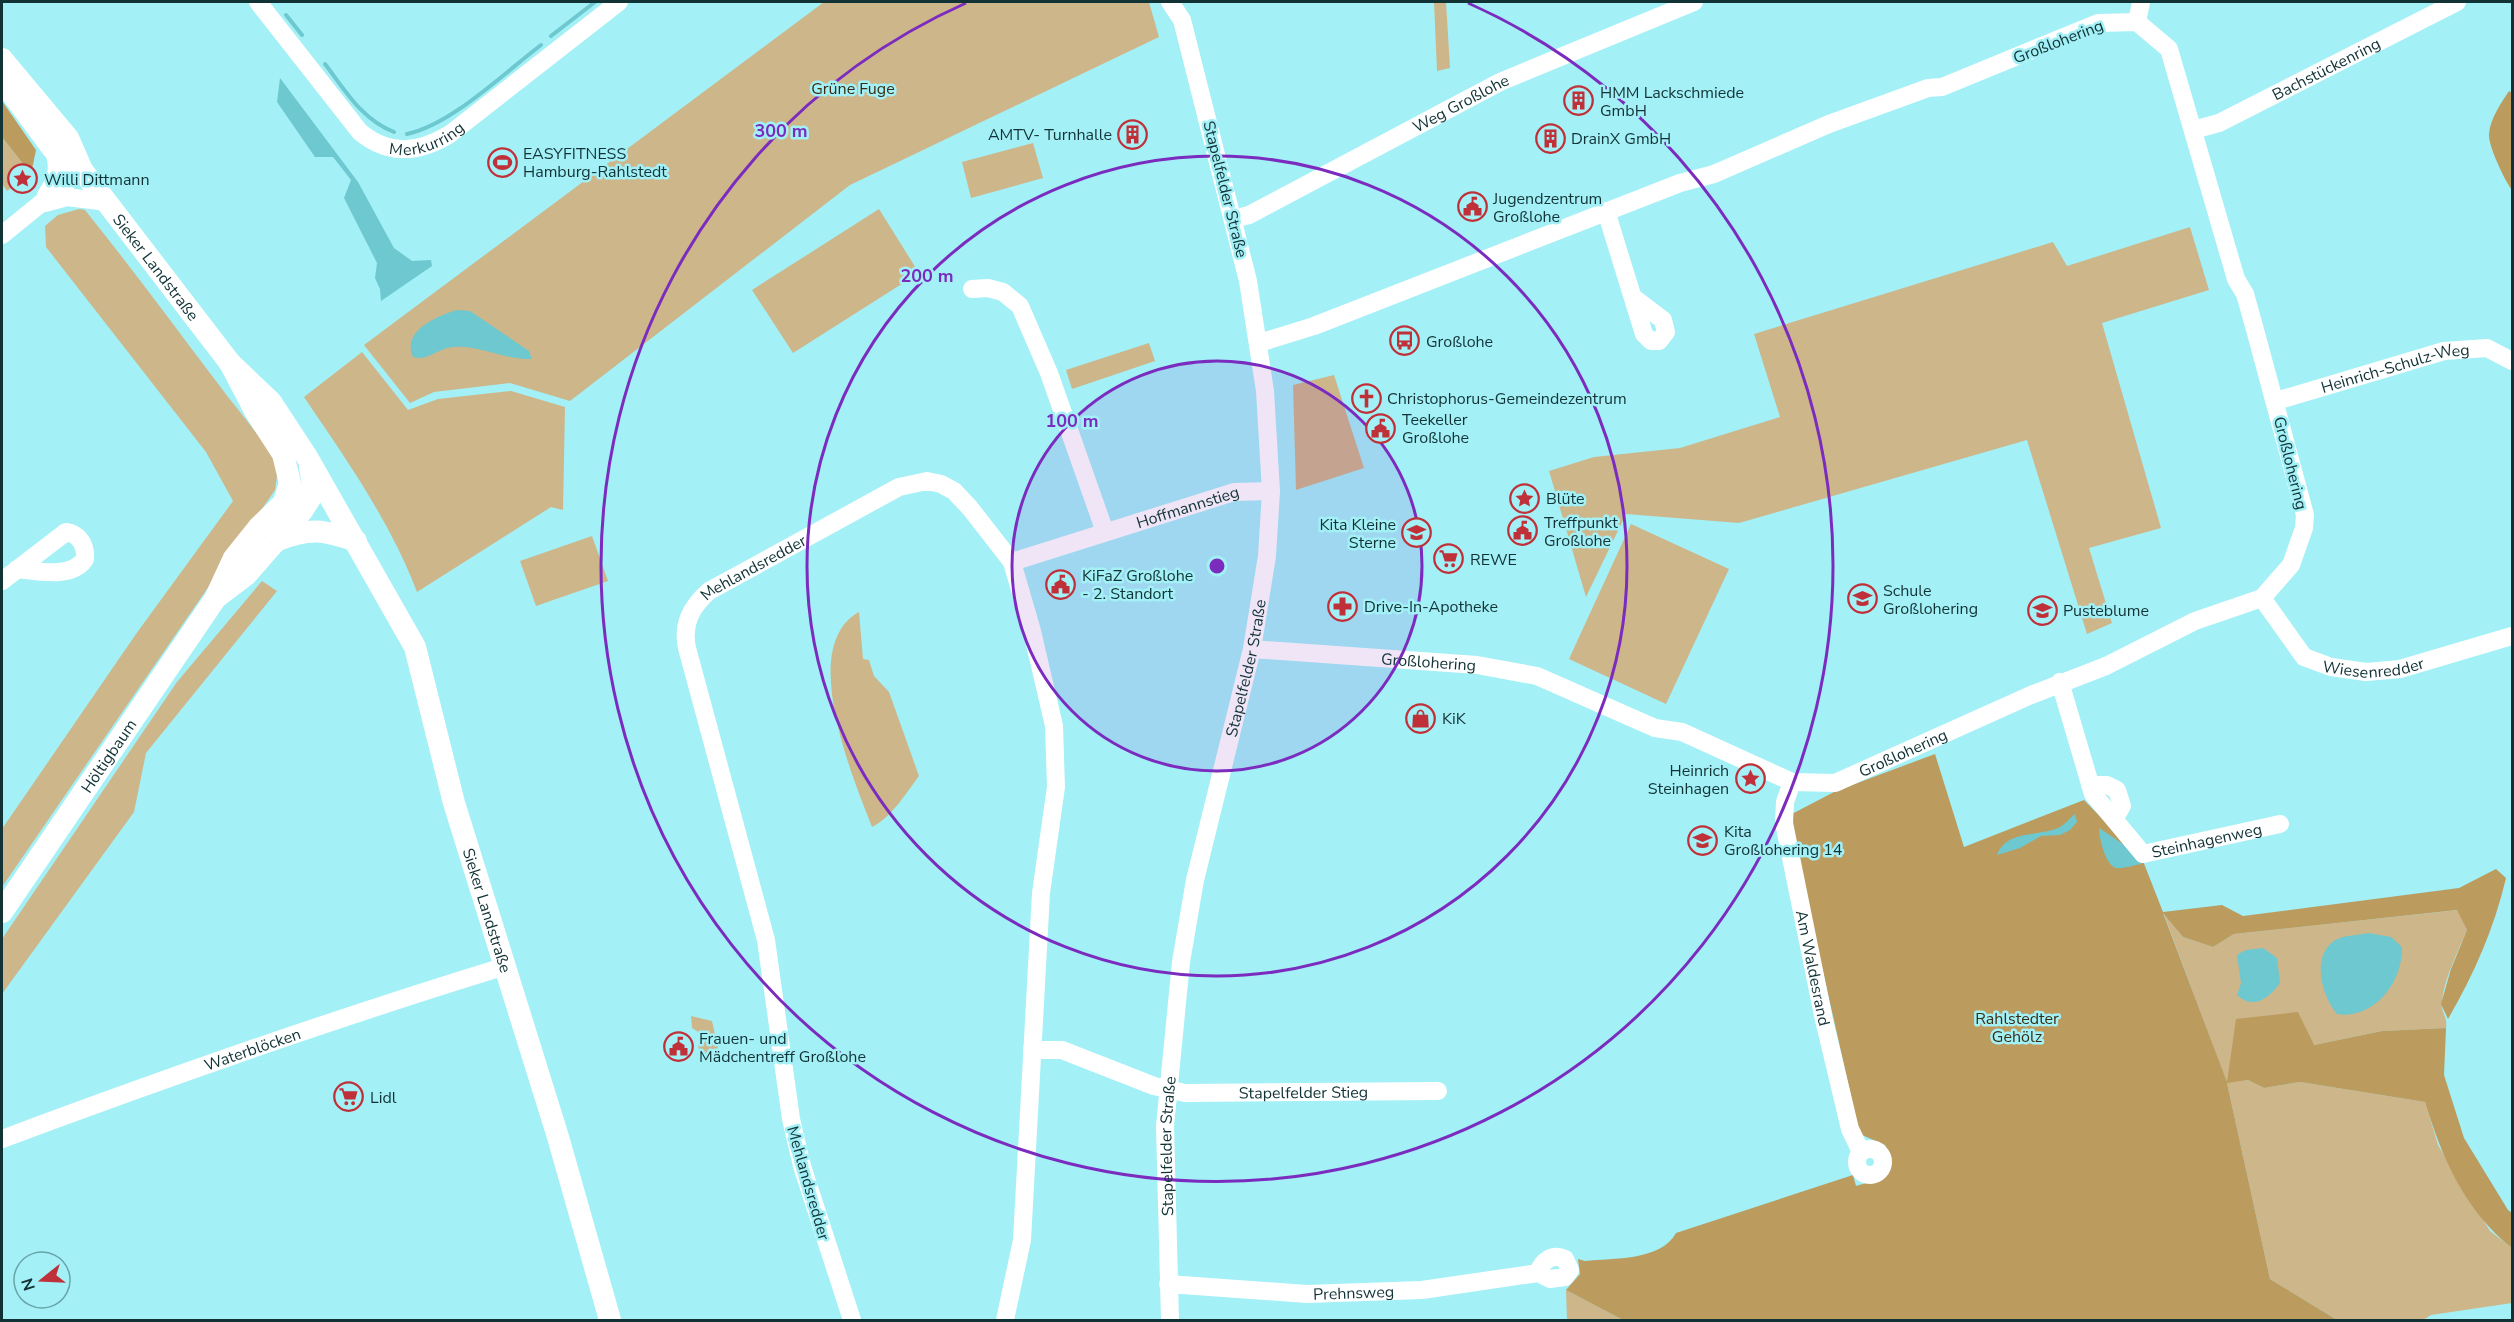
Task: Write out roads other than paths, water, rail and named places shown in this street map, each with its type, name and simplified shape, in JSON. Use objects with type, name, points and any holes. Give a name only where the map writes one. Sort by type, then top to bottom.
[{"type":"main road","name":"Sieker Landstraße","points":[[2,59],[68,138],[82,170],[230,363],[271,402],[307,457],[412,641],[420,661],[445,770],[558,1137],[610,1320]]},
{"type":"main road","name":"Sieker Landstraße","points":[[2,80],[53,149],[82,170]]},
{"type":"main road","name":"Sieker Landstraße","points":[[230,363],[255,411],[284,454],[338,511]]},
{"type":"main road","name":"Sieker Landstraße","points":[[284,454],[290,483],[284,502]]},
{"type":"main road","name":"Sieker Landstraße","points":[[307,457],[313,485]]},
{"type":"main road","points":[[274,542],[302,512],[311,497],[313,485],[305,487],[284,502]]},
{"type":"main road","name":"Höltigbaum","points":[[2,912],[215,598],[234,558],[284,502]]},
{"type":"main road","points":[[274,542],[302,531],[315,531],[356,541]]},
{"type":"main road","name":"Höltigbaum","points":[[215,598],[246,575],[274,542]]},
{"type":"street","name":"Merkurring","points":[[258,2],[360,132],[382,146],[408,150],[431,144],[450,134],[619,2]]},
{"type":"street","name":"Stapelfelder Straße","points":[[1170,2],[1183,11],[1233,219],[1259,343],[1269,439],[1271,491],[1267,556],[1252,649],[1195,880],[1181,962],[1166,1126],[1170,1320]]},
{"type":"street","name":"Weg Großlohe","points":[[1233,219],[1249,215],[1500,82],[1694,2]]},
{"type":"street","points":[[2137,22],[2140,2]]},
{"type":"street","name":"Bachstückenring","points":[[2193,130],[2219,123],[2457,2]]},
{"type":"street","name":"Großlohering","points":[[1252,649],[1477,665],[1537,676],[1655,728],[1682,732],[1792,783],[1835,783],[2060,682],[2106,666],[2195,621],[2262,598],[2291,565],[2304,528],[2305,515],[2276,401],[2245,294],[2236,279],[2169,49],[2137,22],[2098,23],[1942,87],[1928,88],[1830,124],[1714,174],[1680,183],[1606,210],[1340,316],[1259,343]]},
{"type":"street","points":[[37,206],[54,182],[58,171],[53,149]]},
{"type":"street","points":[[2,235],[82,170]]},
{"type":"street","points":[[37,206],[67,197],[107,202]]},
{"type":"street","points":[[1606,210],[1634,298]]},
{"type":"street","points":[[972,289],[988,288],[1003,292],[1020,306],[1049,374],[1105,532]]},
{"type":"street","name":"Heinrich-Schulz-Weg","points":[[2276,401],[2444,351],[2487,348],[2512,361]]},
{"type":"street","name":"Mehlandsredder","points":[[852,1320],[802,1166],[791,1119],[766,940],[687,648],[686,625],[692,610],[709,591],[864,505],[912,482],[934,483],[954,491],[1012,562],[1032,631],[1054,726],[1057,764],[1041,893],[1022,1240],[1005,1320]]},
{"type":"street","name":"Hoffmannstieg","points":[[1012,562],[1234,492],[1271,491]]},
{"type":"street","points":[[2,581],[18,569]]},
{"type":"street","name":"Wiesenredder","points":[[2262,598],[2304,657],[2331,667],[2366,672],[2400,669],[2512,636]]},
{"type":"street","name":"Steinhagenweg","points":[[2060,682],[2093,794],[2143,855],[2280,824]]},
{"type":"street","name":"Am Waldesrand","points":[[1792,783],[1785,802],[1784,823],[1824,1020],[1850,1129],[1861,1152]]},
{"type":"street","name":"Waterblöcken","points":[[2,1140],[141,1087],[386,1003],[506,966]]},
{"type":"street","points":[[1032,1050],[1062,1050],[1168,1090]]},
{"type":"street","name":"Stapelfelder Stieg","points":[[1168,1090],[1185,1093],[1438,1091]]},
{"type":"street","name":"Prehnsweg","points":[[1168,1284],[1307,1294],[1422,1290],[1538,1273]]},
{"type":"water","points":[[280,78],[358,182],[394,248],[412,261],[431,260],[432,266],[381,301],[380,289],[375,278],[377,263],[344,198],[351,180],[333,157],[315,157],[277,102]]},
{"type":"water","points":[[457,310],[470,311],[529,351],[532,359],[463,347],[448,348],[423,358],[413,357],[411,348],[416,332],[440,316]]},
{"type":"water","points":[[2075,814],[2077,822],[2070,830],[2060,835],[2041,836],[2020,848],[1997,855],[2008,841],[2060,827]]},
{"type":"water","points":[[2099,828],[2126,846],[2142,862],[2141,864],[2119,868],[2112,866],[2103,850]]},
{"type":"water","points":[[2368,933],[2391,937],[2402,947],[2397,973],[2392,985],[2374,1005],[2363,1011],[2337,1014],[2326,996],[2323,985],[2321,963],[2324,952],[2330,944],[2340,938]]},
{"type":"water","points":[[2263,948],[2277,958],[2280,983],[2266,998],[2249,1002],[2237,995],[2241,983],[2237,955],[2246,950]]},
{"type":"waterway","points":[[551,36],[595,2]]},
{"type":"waterway","points":[[286,15],[302,35]]},
{"type":"waterway","points":[[407,134],[424,129],[459,109],[541,45]]},
{"type":"waterway","points":[[325,64],[363,112],[394,132]]},
{"type":"place","name":"HMM Lackschmiede GmbH","points":[[1579,101]]},
{"type":"place","name":"AMTV- Turnhalle","points":[[1133,134]]},
{"type":"place","name":"DrainX GmbH","points":[[1550,138]]},
{"type":"place","name":"EASYFITNESS Hamburg-Rahlstedt","points":[[502,162]]},
{"type":"place","name":"Willi Dittmann","points":[[23,179]]},
{"type":"place","name":"Jugendzentrum Großlohe","points":[[1472,207]]},
{"type":"place","name":"Großlohe","points":[[1405,341]]},
{"type":"place","name":"Christophorus-Gemeindezentrum","points":[[1366,398]]},
{"type":"place","name":"Teekeller Großlohe","points":[[1381,428]]},
{"type":"place","name":"Blüte","points":[[1525,498]]},
{"type":"place","name":"Treffpunkt Großlohe","points":[[1523,531]]},
{"type":"place","name":"Kita Kleine Sterne","points":[[1417,533]]},
{"type":"place","name":"REWE","points":[[1449,559]]},
{"type":"place","name":"KiFaZ Großlohe - 2. Standort","points":[[1061,584]]},
{"type":"place","name":"Schule Großlohering","points":[[1862,599]]},
{"type":"place","name":"Drive-In-Apotheke","points":[[1343,606]]},
{"type":"place","name":"Pusteblume","points":[[2042,610]]},
{"type":"place","name":"KiK","points":[[1421,718]]},
{"type":"place","name":"Heinrich Steinhagen","points":[[1750,779]]},
{"type":"place","name":"Kita Großlohering 14","points":[[1703,840]]},
{"type":"place","name":"Frauen- und Mädchentreff Großlohe","points":[[678,1047]]},
{"type":"place","name":"Lidl","points":[[349,1097]]},
{"type":"park label","name":"Grüne Fuge","points":[[853,88]]},
{"type":"park label","name":"Rahlstedter Gehölz","points":[[2017,1027]]}]
